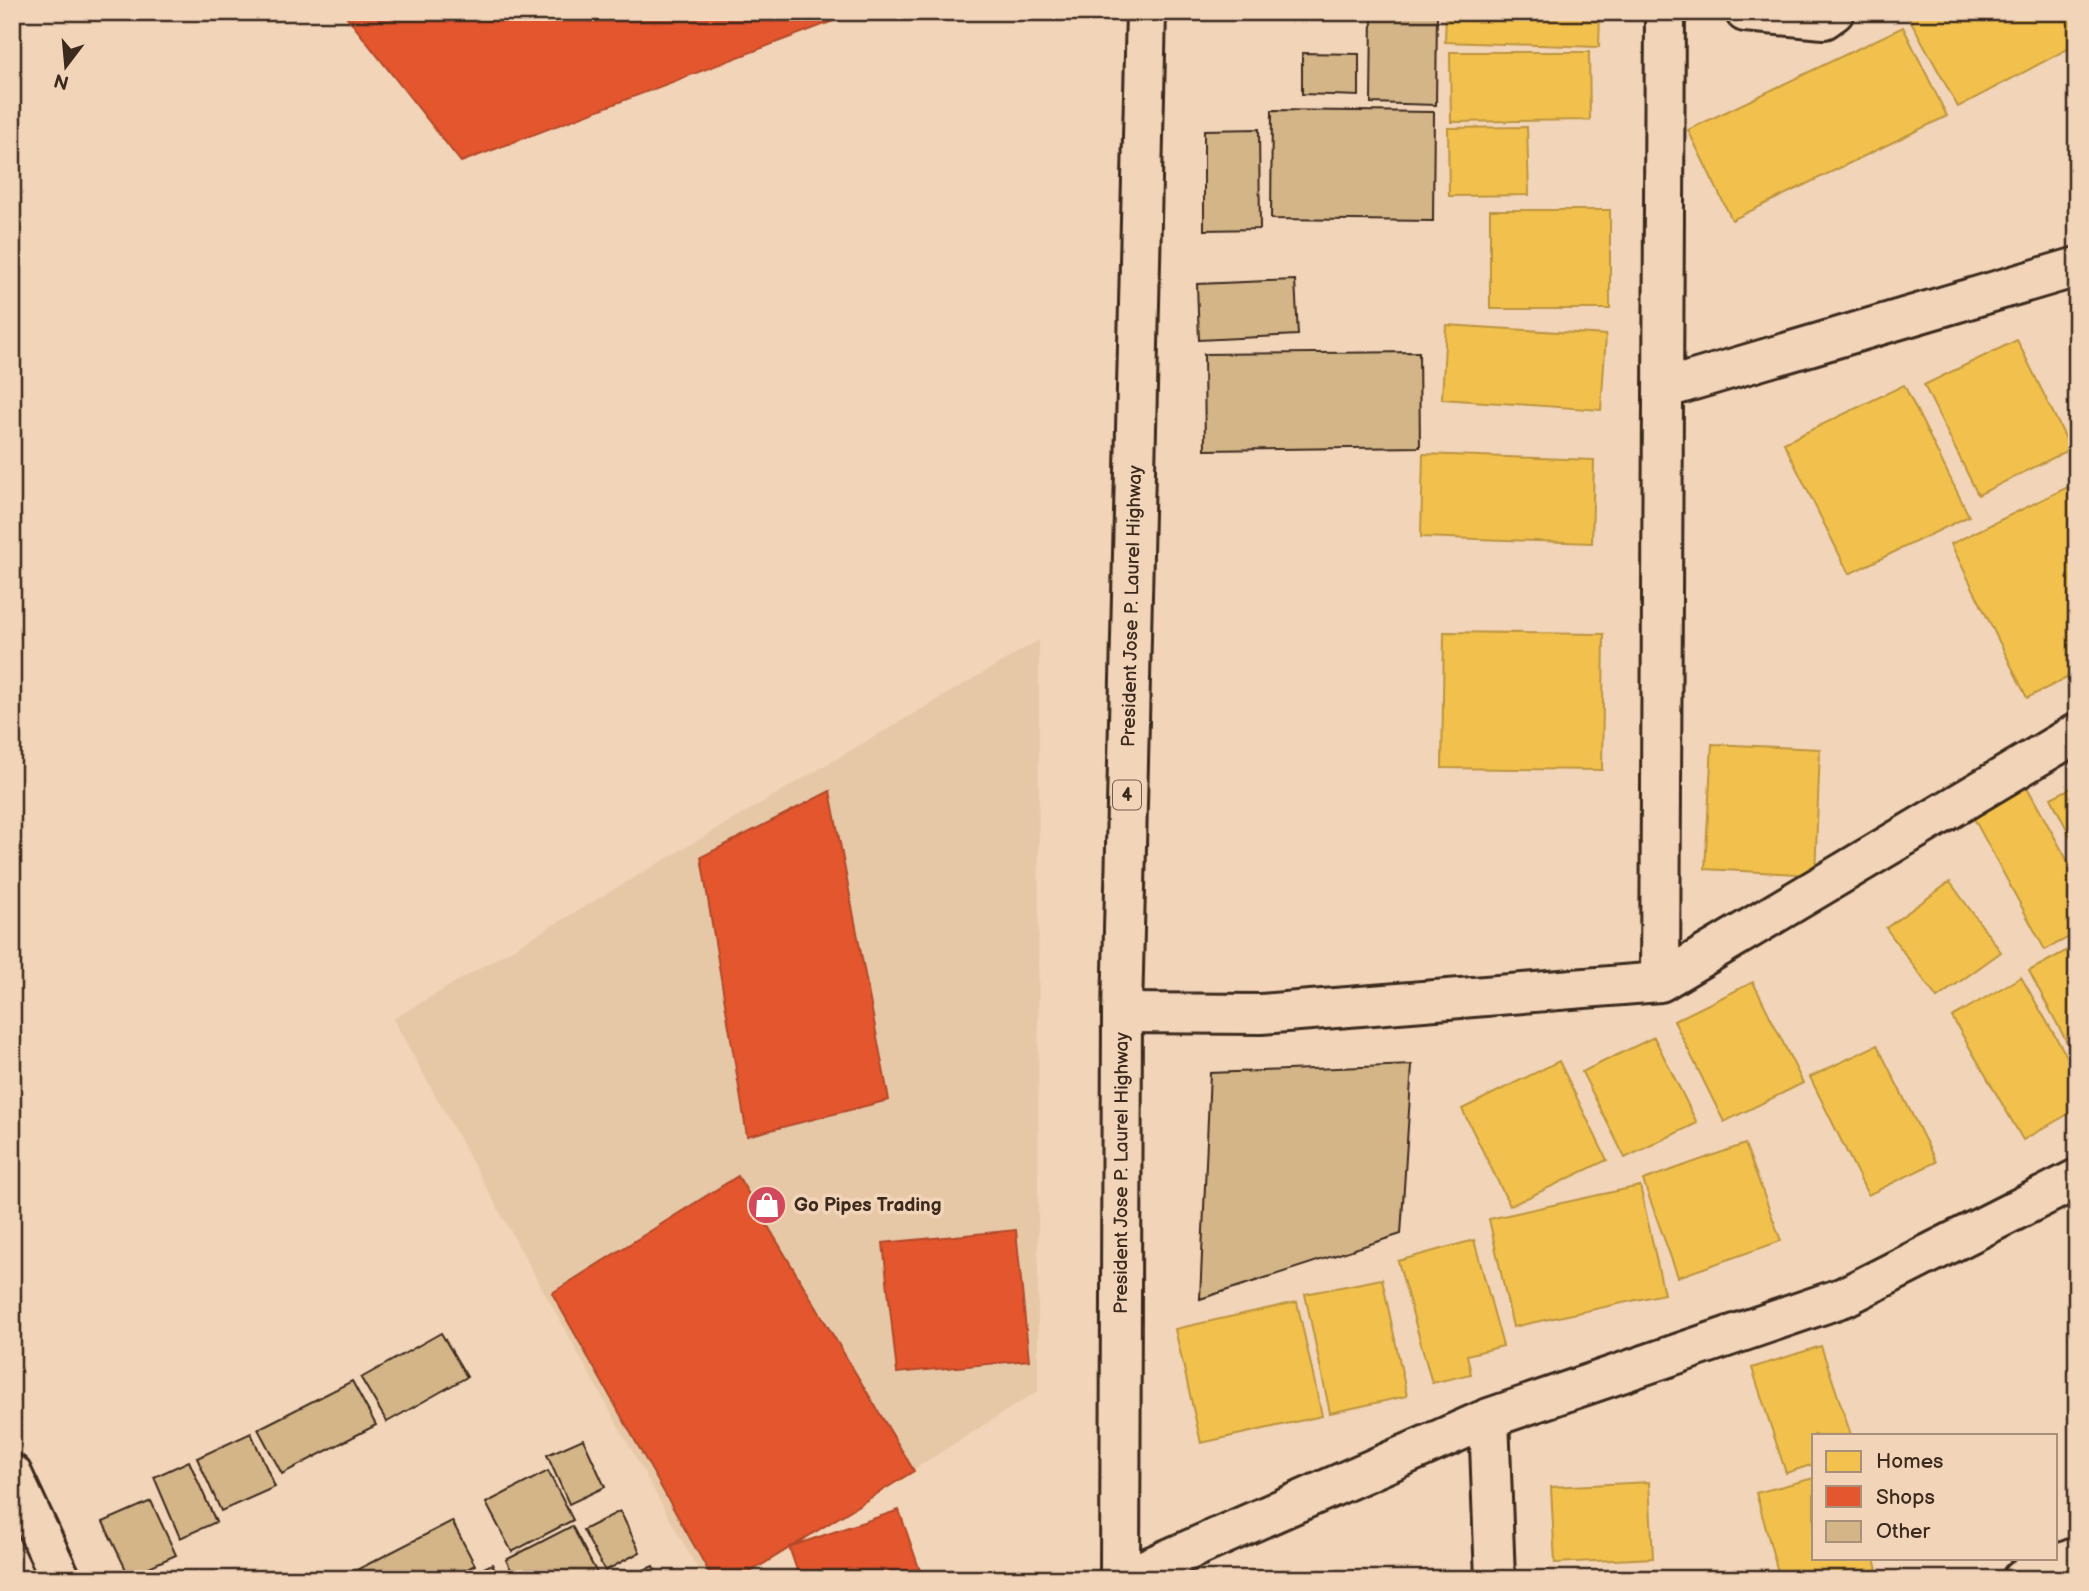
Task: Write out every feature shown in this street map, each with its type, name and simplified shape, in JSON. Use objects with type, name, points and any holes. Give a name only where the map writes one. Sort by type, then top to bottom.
[{"type":"main road","name":"President Jose P. Laurel Highway","points":[[1121,1579],[1122,1013],[1146,12]]},
{"type":"main road","points":[[1660,982],[1665,12]]},
{"type":"main road","points":[[1745,12],[1824,19],[1834,12]]},
{"type":"main road","points":[[1663,389],[2077,267]]},
{"type":"main road","points":[[1122,1013],[1261,1014],[1660,982],[2077,733]]},
{"type":"main road","points":[[1121,1579],[1489,1418],[1844,1297],[2077,1179]]},
{"type":"main road","points":[[1489,1418],[1496,1579]]},
{"type":"main road","points":[[12,1474],[61,1579]]},
{"type":"main road","points":[[2022,1579],[2077,1557]]},
{"type":"shaded area","name":"Go Pipes Trading","points":[[1039,640],[1038,1391],[740,1579],[703,1579],[393,1019]]},
{"type":"building: Homes","points":[[1446,12],[1600,12],[1599,47],[1445,42]]},
{"type":"building: Homes","points":[[1906,12],[2077,12],[2077,44],[1958,107]]},
{"type":"building: Homes","points":[[1903,27],[1947,116],[1732,220],[1688,130]]},
{"type":"building: Homes","points":[[1450,52],[1589,52],[1590,120],[1451,122]]},
{"type":"building: Homes","points":[[1527,127],[1529,195],[1449,196],[1448,128]]},
{"type":"building: Homes","points":[[1490,210],[1610,210],[1610,309],[1490,309]]},
{"type":"building: Homes","points":[[1446,325],[1606,335],[1601,410],[1442,399]]},
{"type":"building: Homes","points":[[2017,340],[2071,449],[1978,495],[1924,385]]},
{"type":"building: Homes","points":[[1904,385],[1969,516],[1849,574],[1784,443]]},
{"type":"building: Homes","points":[[1423,454],[1594,460],[1592,543],[1421,537]]},
{"type":"building: Homes","points":[[2072,485],[2077,495],[2077,673],[2027,698],[1951,544]]},
{"type":"building: Homes","points":[[1444,632],[1604,634],[1602,770],[1442,768]]},
{"type":"building: Homes","points":[[1712,744],[1820,749],[1815,875],[1705,869]]},
{"type":"building: Homes","points":[[2077,785],[2077,849],[2051,798]]},
{"type":"building: Homes","points":[[2027,787],[2077,878],[2077,933],[2045,950],[1972,815]]},
{"type":"building: Homes","points":[[1950,882],[2001,952],[1937,998],[1886,928]]},
{"type":"building: Homes","points":[[2077,945],[2077,1061],[2029,971]]},
{"type":"building: Homes","points":[[2021,977],[2077,1074],[2077,1109],[2023,1140],[1952,1017]]},
{"type":"building: Homes","points":[[1753,982],[1803,1083],[1724,1122],[1674,1021]]},
{"type":"building: Homes","points":[[1654,1037],[1697,1123],[1625,1158],[1582,1072]]},
{"type":"building: Homes","points":[[1877,1045],[1936,1162],[1868,1195],[1810,1077]]},
{"type":"building: Homes","points":[[1559,1061],[1607,1160],[1510,1206],[1462,1109]]},
{"type":"building: Homes","points":[[1745,1144],[1781,1241],[1678,1277],[1643,1180]]},
{"type":"building: Homes","points":[[1640,1186],[1664,1294],[1513,1327],[1489,1219]]},
{"type":"building: Homes","points":[[1474,1240],[1503,1346],[1467,1355],[1471,1374],[1432,1383],[1398,1261]]},
{"type":"building: Homes","points":[[1382,1279],[1407,1396],[1330,1413],[1305,1294]]},
{"type":"building: Homes","points":[[1297,1302],[1322,1416],[1201,1443],[1175,1329]]},
{"type":"building: Homes","points":[[1821,1346],[1851,1434],[1812,1434],[1812,1465],[1786,1473],[1752,1368]]},
{"type":"building: Homes","points":[[1812,1479],[1812,1560],[1874,1560],[1879,1579],[1780,1579],[1756,1493]]},
{"type":"building: Homes","points":[[1649,1482],[1653,1558],[1555,1563],[1551,1487]]},
{"type":"building: Shops","points":[[343,12],[857,12],[461,162]]},
{"type":"building: Shops","points":[[830,791],[889,1100],[747,1136],[701,857]]},
{"type":"building: Shops","points":[[738,1176],[914,1471],[739,1579],[713,1579],[552,1293]]},
{"type":"building: Shops","points":[[1016,1230],[1029,1360],[897,1373],[883,1243]]},
{"type":"building: Shops","points":[[899,1510],[920,1571],[897,1579],[800,1579],[789,1547]]},
{"type":"building: Other","points":[[1372,12],[1437,12],[1436,105],[1371,103]]},
{"type":"building: Other","points":[[1302,53],[1359,54],[1359,96],[1302,94]]},
{"type":"building: Other","points":[[1272,110],[1434,112],[1433,221],[1271,219]]},
{"type":"building: Other","points":[[1259,129],[1260,229],[1204,230],[1204,130]]},
{"type":"building: Other","points":[[1295,280],[1298,335],[1199,340],[1197,284]]},
{"type":"building: Other","points":[[1419,352],[1420,447],[1205,450],[1204,354]]},
{"type":"building: Other","points":[[1412,1065],[1401,1234],[1200,1299],[1210,1073]]},
{"type":"building: Other","points":[[441,1333],[467,1377],[387,1422],[361,1378]]},
{"type":"building: Other","points":[[352,1381],[376,1425],[282,1474],[258,1429]]},
{"type":"building: Other","points":[[251,1433],[275,1487],[221,1511],[197,1458]]},
{"type":"building: Other","points":[[583,1439],[605,1487],[569,1504],[547,1455]]},
{"type":"building: Other","points":[[189,1461],[216,1522],[180,1538],[154,1477]]},
{"type":"building: Other","points":[[548,1471],[573,1520],[512,1552],[486,1503]]},
{"type":"building: Other","points":[[151,1501],[176,1555],[129,1576],[103,1522]]},
{"type":"building: Other","points":[[620,1511],[640,1552],[605,1571],[583,1530]]},
{"type":"building: Other","points":[[452,1521],[475,1565],[448,1579],[344,1579],[343,1577]]},
{"type":"building: Other","points":[[572,1526],[600,1579],[516,1579],[506,1560]]},
{"type":"building: Other","points":[[492,1564],[499,1579],[461,1579]]},
{"type":"building: Other","points":[[653,1566],[659,1579],[623,1579]]},
{"type":"building: Other","points":[[982,1569],[985,1579],[951,1579]]},
{"type":"place","name":"Go Pipes Trading","points":[[767,1205]]}]
